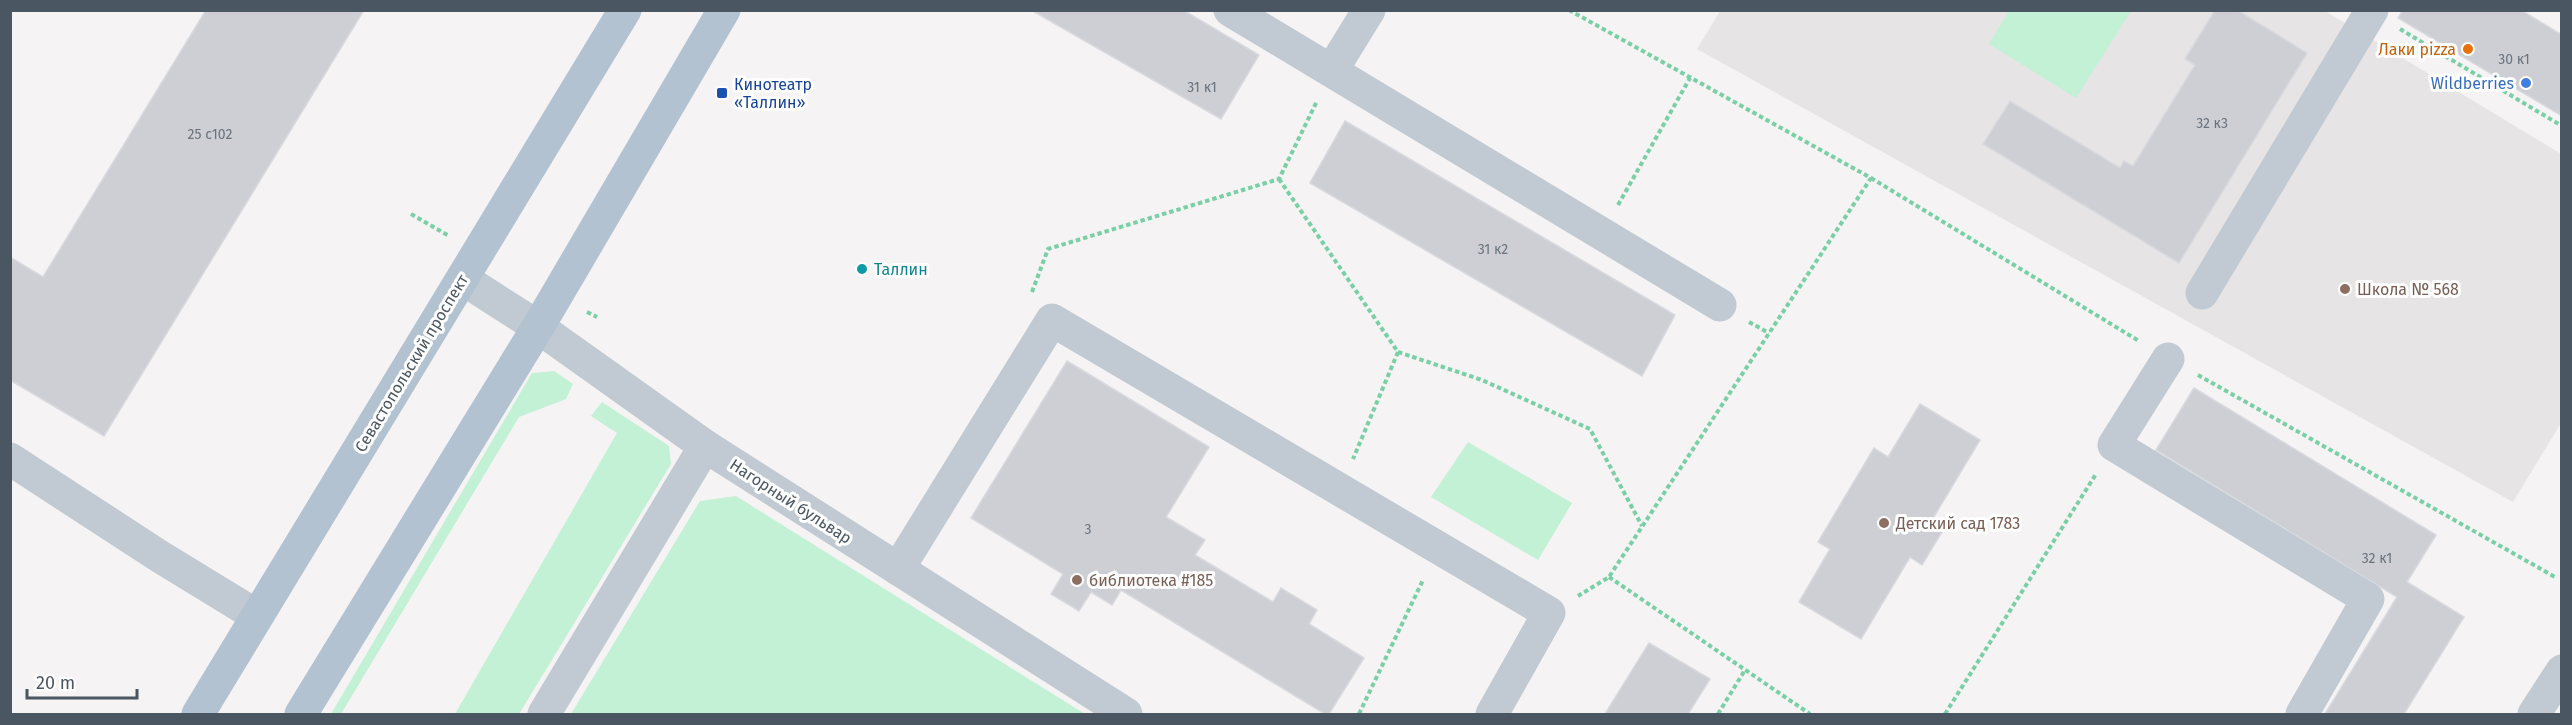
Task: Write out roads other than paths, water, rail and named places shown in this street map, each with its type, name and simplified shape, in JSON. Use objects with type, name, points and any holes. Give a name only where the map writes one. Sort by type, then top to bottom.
[{"type":"main road","name":"Севастопольский проспект","points":[[198,714],[625,10]]},
{"type":"main road","points":[[301,714],[538,327],[724,10]]},
{"type":"street","points":[[1230,10],[1720,305]]},
{"type":"street","points":[[1332,70],[1369,10]]},
{"type":"street","points":[[2202,293],[2372,11]]},
{"type":"street","name":"Нагорный бульвар","points":[[463,279],[538,327],[705,446],[1126,714]]},
{"type":"street","points":[[898,569],[1052,320],[1549,613],[1492,714]]},
{"type":"street","points":[[2168,359],[2114,445],[2368,599],[2302,714]]},
{"type":"street","points":[[546,714],[705,446]]},
{"type":"street","points":[[10,459],[256,616]]},
{"type":"street","points":[[2534,714],[2562,671]]},
{"type":"place","name":"Лаки pizza","points":[[2468,49]]},
{"type":"place","name":"Wildberries","points":[[2526,83]]},
{"type":"place","name":"Кинотеатр «Таллин»","points":[[722,93]]},
{"type":"place","name":"Таллин","points":[[862,269]]},
{"type":"place","name":"Школа № 568","points":[[2345,289]]},
{"type":"place","name":"Детский сад 1783","points":[[1884,523]]},
{"type":"place","name":"библиотека #185","points":[[1077,580]]}]
